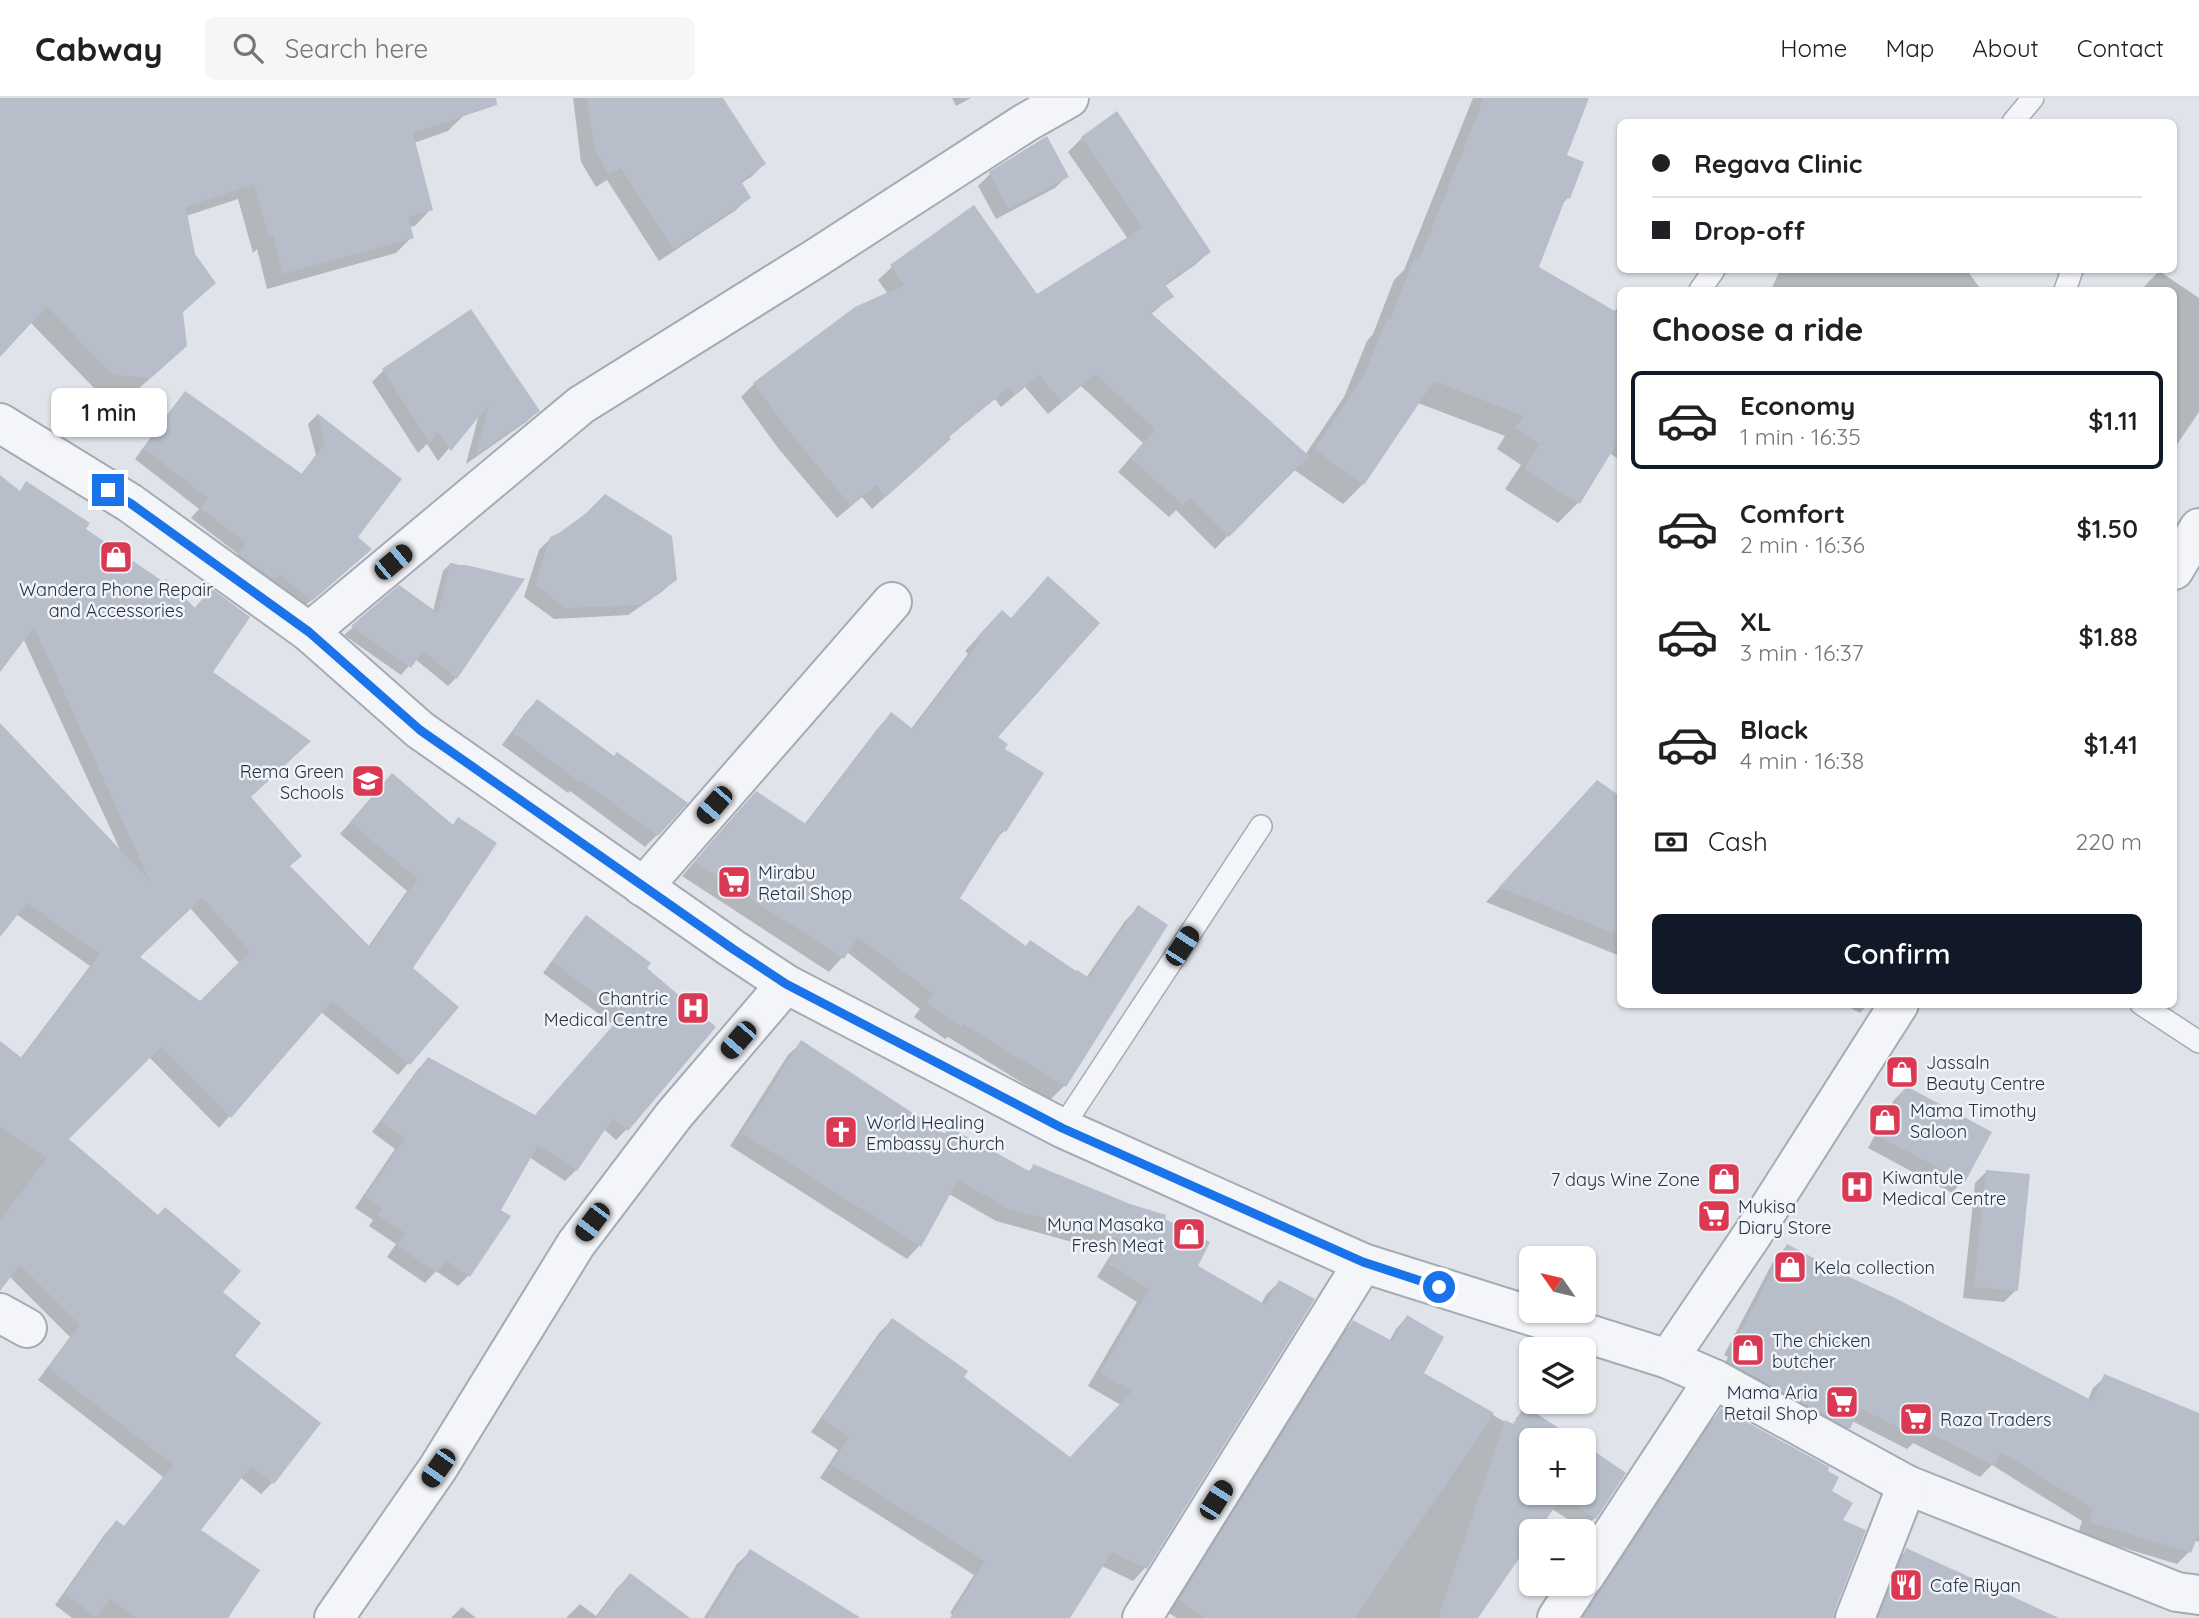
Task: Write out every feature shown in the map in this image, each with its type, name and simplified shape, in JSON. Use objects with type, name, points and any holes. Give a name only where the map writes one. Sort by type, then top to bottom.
[{"type":"street","points":[[309,632],[581,405],[1025,123],[1069,98]]},
{"type":"street","points":[[0,424],[130,503],[309,632],[420,730],[786,984],[1062,1128],[1363,1262],[1668,1359],[1714,1379],[1907,1485],[2177,1592],[2199,1595]]},
{"type":"street","points":[[2177,565],[2199,528]]},
{"type":"street","points":[[643,887],[891,602]]},
{"type":"street","points":[[334,1618],[438,1468],[576,1244],[674,1115],[786,984]]},
{"type":"street","points":[[1668,1359],[1752,1235],[1896,1008]]},
{"type":"street","points":[[1142,1618],[1363,1262]]},
{"type":"street","points":[[1596,1559],[1714,1379]]},
{"type":"street","points":[[1855,1618],[1907,1485]]},
{"type":"street","points":[[1557,1618],[1571,1596]]},
{"type":"lane","points":[[2016,119],[2033,98]]},
{"type":"lane","points":[[1062,1128],[1261,826]]},
{"type":"lane","points":[[2147,1008],[2199,1042]]},
{"type":"building","points":[[0,98],[496,98],[497,105],[413,133],[433,210],[408,217],[414,238],[283,274],[273,235],[269,238],[254,184],[186,207],[195,254],[216,283],[183,312],[187,346],[151,378],[112,375],[47,306],[0,357]]},
{"type":"building","points":[[587,98],[723,98],[766,164],[741,181],[751,198],[673,249],[621,168],[609,175],[594,148]]},
{"type":"building","points":[[1484,98],[1589,98],[1567,155],[1584,162],[1570,199],[1566,197],[1539,267],[1617,312],[1617,443],[1580,504],[1524,469],[1540,444],[1515,428],[1523,416],[1434,381],[1364,485],[1314,449],[1364,375],[1387,318],[1390,320],[1414,258],[1419,260]]},
{"type":"building","points":[[1117,111],[1211,252],[1165,284],[1174,297],[1150,312],[1309,456],[1229,537],[1190,498],[1183,505],[1130,458],[1155,429],[1095,374],[1062,402],[1039,375],[1015,395],[1009,387],[949,437],[951,439],[886,497],[876,485],[851,506],[753,383],[855,307],[904,285],[890,265],[974,205],[1037,294],[1142,228],[1081,137]]},
{"type":"building","points":[[1047,136],[1069,177],[1008,209],[989,172]]},
{"type":"building","points":[[471,309],[540,411],[476,455],[489,404],[451,451],[438,432],[430,443],[382,369]]},
{"type":"building","points":[[185,391],[302,474],[325,444],[317,413],[402,479],[358,537],[372,549],[312,601],[279,574],[275,580],[238,554],[246,543],[200,508],[208,498],[144,449]]},
{"type":"building","points":[[0,475],[20,491],[26,481],[90,523],[86,529],[164,582],[166,579],[195,608],[211,588],[250,617],[213,672],[311,741],[251,797],[302,856],[290,866],[370,947],[417,879],[350,822],[392,773],[453,825],[458,817],[497,843],[413,968],[459,1007],[410,1065],[332,1001],[231,1118],[161,1047],[69,1139],[158,1215],[165,1207],[241,1271],[223,1292],[261,1323],[235,1356],[321,1423],[274,1484],[251,1466],[201,1530],[260,1570],[228,1618],[138,1618],[110,1599],[97,1618],[65,1594],[116,1520],[124,1526],[173,1465],[48,1368],[80,1325],[20,1265],[0,1291],[0,1220],[47,1158],[0,1126],[0,1041],[22,1058],[100,954],[27,903],[0,937],[0,723],[150,881],[34,627],[0,672]],"holes":[[[202,898],[250,951],[200,1001],[140,957]]]},
{"type":"building","points":[[605,494],[672,536],[677,580],[641,605],[566,608],[535,585],[550,537],[585,514]]},
{"type":"building","points":[[450,565],[466,565],[525,579],[457,679],[423,651],[411,668],[351,626],[399,585],[438,613]]},
{"type":"building","points":[[1048,576],[1100,623],[998,737],[1008,744],[1005,749],[1044,773],[1006,832],[1003,830],[960,898],[1026,946],[1030,940],[1089,978],[1138,905],[1168,925],[1066,1087],[963,1024],[961,1027],[927,1003],[933,994],[858,937],[844,959],[694,862],[723,829],[725,830],[756,791],[806,824],[891,712],[913,729],[981,640],[977,637],[1002,610],[1011,618]]},
{"type":"building","points":[[537,699],[614,756],[617,752],[688,803],[658,836],[582,781],[581,783],[512,732]]},
{"type":"building","points":[[1597,780],[1617,794],[1617,935],[1499,887]]},
{"type":"building","points":[[586,915],[651,963],[647,968],[716,1027],[628,1131],[613,1118],[577,1171],[538,1145],[501,1210],[511,1216],[470,1277],[446,1260],[437,1273],[397,1246],[405,1233],[378,1215],[382,1209],[365,1197],[405,1138],[381,1121],[428,1057],[535,1115],[623,1014],[552,962]]},
{"type":"building","points":[[801,1040],[945,1134],[949,1127],[1031,1172],[1033,1164],[1130,1204],[1166,1215],[1165,1219],[1210,1242],[1198,1266],[1266,1305],[1279,1280],[1315,1299],[1147,1569],[1112,1552],[1070,1618],[950,1618],[985,1561],[832,1465],[849,1437],[822,1418],[892,1318],[968,1371],[964,1377],[1070,1457],[1132,1391],[1100,1373],[1149,1289],[1108,1264],[1123,1240],[1009,1209],[958,1180],[921,1247],[742,1133]]},
{"type":"building","points":[[1906,1086],[1992,1132],[1965,1182],[1878,1136]]},
{"type":"building","points":[[1986,1170],[2030,1174],[2018,1291],[1974,1287]]},
{"type":"building","points":[[1787,1244],[2093,1401],[2104,1374],[2199,1413],[2199,1533],[2191,1553],[2089,1522],[2093,1509],[2001,1452],[1994,1466],[1924,1430],[1920,1438],[1860,1408],[1850,1429],[1729,1362],[1739,1344],[1735,1342]]},
{"type":"building","points":[[1407,1315],[1444,1337],[1424,1373],[1494,1413],[1355,1618],[1205,1618],[1179,1600],[1353,1320],[1392,1341]]},
{"type":"building","points":[[1721,1408],[1829,1467],[1828,1471],[1839,1477],[1832,1491],[1853,1503],[1843,1520],[1866,1530],[1834,1618],[1583,1618]]},
{"type":"building","points":[[1520,1414],[1537,1414],[1559,1428],[1519,1428],[1519,1505],[1556,1505],[1546,1519],[1519,1519],[1519,1558],[1478,1618],[1438,1618],[1505,1420],[1513,1424]]},
{"type":"building","points":[[1596,1452],[1626,1473],[1596,1519],[1574,1505],[1596,1505]]},
{"type":"building","points":[[1906,1548],[2059,1618],[1878,1618]]},
{"type":"building","points":[[750,1549],[861,1618],[707,1618]]},
{"type":"building","points":[[630,1573],[690,1618],[596,1618]]},
{"type":"place","name":"Wandera Phone Repair and Accessories","points":[[116,557]]},
{"type":"place","name":"Rema Green Schools","points":[[368,781]]},
{"type":"place","name":"Mirabu Retail Shop","points":[[734,882]]},
{"type":"place","name":"Chantric Medical Centre","points":[[693,1008]]},
{"type":"place","name":"Jassaln Beauty Centre","points":[[1902,1072]]},
{"type":"place","name":"Mama Timothy Saloon","points":[[1885,1120]]},
{"type":"place","name":"World Healing Embassy Church","points":[[841,1132]]},
{"type":"place","name":"7 days Wine Zone","points":[[1724,1179]]},
{"type":"place","name":"Kiwantule Medical Centre","points":[[1857,1187]]},
{"type":"place","name":"Mukisa Diary Store","points":[[1714,1216]]},
{"type":"place","name":"Muna Masaka Fresh Meat","points":[[1189,1234]]},
{"type":"place","name":"Kela collection","points":[[1790,1267]]},
{"type":"place","name":"The chicken butcher","points":[[1748,1350]]},
{"type":"place","name":"Mama Aria Retail Shop","points":[[1842,1402]]},
{"type":"place","name":"Raza Traders","points":[[1916,1419]]},
{"type":"place","name":"Cafe Riyan","points":[[1906,1585]]},
{"type":"route","points":[[108,490],[309,632],[420,730],[786,984],[1062,1128],[1363,1262],[1439,1287]]}]
